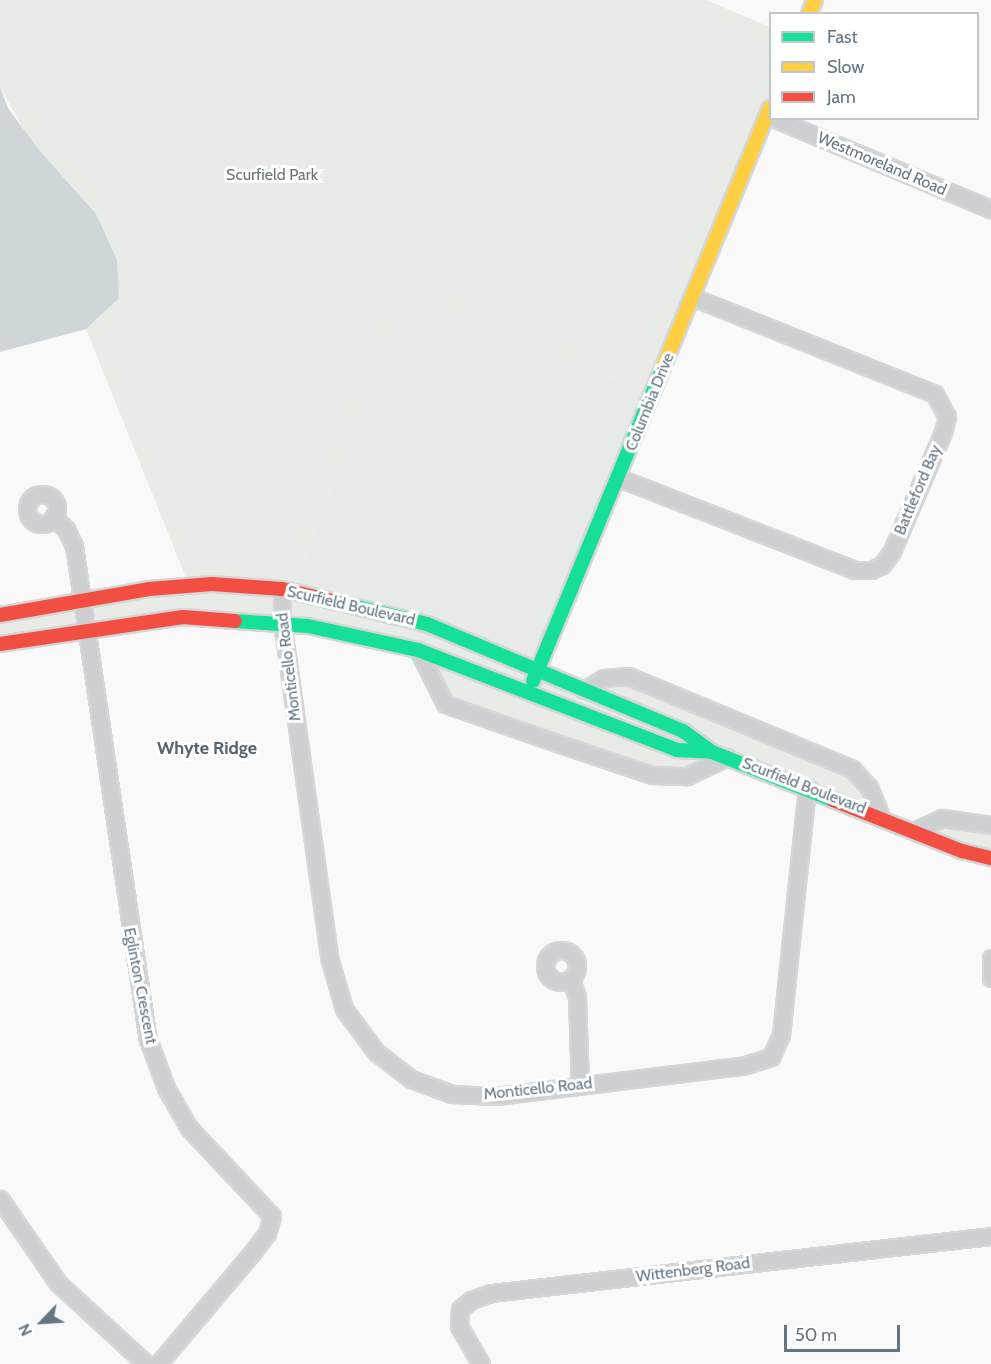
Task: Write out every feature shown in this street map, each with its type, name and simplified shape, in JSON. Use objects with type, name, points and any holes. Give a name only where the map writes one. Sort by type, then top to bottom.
[{"type":"street","name":"Columbia Drive","points":[[527,695],[620,478],[769,117]]},
{"type":"street","name":"Westmoreland Road","points":[[782,120],[991,210]]},
{"type":"street","name":"Battleford Bay","points":[[620,478],[855,570],[871,570],[882,565],[892,551],[943,432],[946,417],[935,394],[693,297]]},
{"type":"street","name":"Eglinton Crescent","points":[[53,517],[66,529],[74,546],[138,994],[148,1039],[166,1088],[189,1128],[272,1216],[267,1233],[252,1254],[158,1364]]},
{"type":"street","name":"Scurfield Boulevard","points":[[0,615],[149,589],[212,584],[282,589],[427,624],[683,731],[719,754],[881,816],[962,851],[991,858]]},
{"type":"street","name":"Monticello Road","points":[[282,589],[282,621],[329,957],[344,1009],[375,1052],[411,1079],[452,1094],[496,1096],[757,1064],[771,1057],[781,1035],[807,787]]},
{"type":"street","name":"Scurfield Boulevard","points":[[0,644],[183,617],[282,621],[417,650],[527,695],[677,750],[719,754]]},
{"type":"street","name":"Scurfield Boulevard","points":[[417,650],[445,704],[542,738],[652,775],[687,776],[719,754]]},
{"type":"street","name":"Scurfield Boulevard","points":[[584,690],[604,678],[628,676],[852,769],[869,787],[881,816]]},
{"type":"street","points":[[916,830],[942,818],[991,825]]},
{"type":"street","points":[[991,958],[991,978]]},
{"type":"street","points":[[571,979],[577,997],[580,1086]]},
{"type":"street","points":[[0,1199],[58,1283],[146,1364]]},
{"type":"street","name":"Wittenberg Road","points":[[481,1364],[459,1326],[460,1309],[491,1293],[991,1236]]},
{"type":"shaded area","points":[[0,87],[8,108],[39,150],[96,214],[117,260],[119,298],[86,329],[0,352]]},
{"type":"shaded area","points":[[404,290],[652,395],[537,669],[294,589]]},
{"type":"green space","name":"Scurfield Park","points":[[0,0],[706,0],[769,27],[769,110],[652,395],[404,291],[294,589],[349,602],[584,690],[628,676],[852,769],[881,816],[727,757],[687,776],[652,775],[445,704],[417,650],[183,617],[0,644],[0,615],[189,585],[86,329],[119,298],[0,87]]},
{"type":"green space","points":[[942,818],[991,825],[991,858],[916,830]]},
{"type":"traffic: fast","points":[[533,681],[663,367]]},
{"type":"traffic: fast","points":[[336,602],[427,624],[683,731],[712,752]]},
{"type":"traffic: fast","points":[[235,621],[308,626],[418,650],[677,750],[712,752],[833,800]]},
{"type":"traffic: slow","points":[[810,12],[815,0]]},
{"type":"traffic: slow","points":[[663,367],[769,110]]},
{"type":"traffic: jam","points":[[0,615],[149,589],[212,584],[282,589],[336,602]]},
{"type":"traffic: jam","points":[[0,644],[183,617],[235,621]]},
{"type":"traffic: jam","points":[[833,800],[962,851],[991,858]]},
{"type":"district","name":"Whyte Ridge","points":[[207,748]]}]
